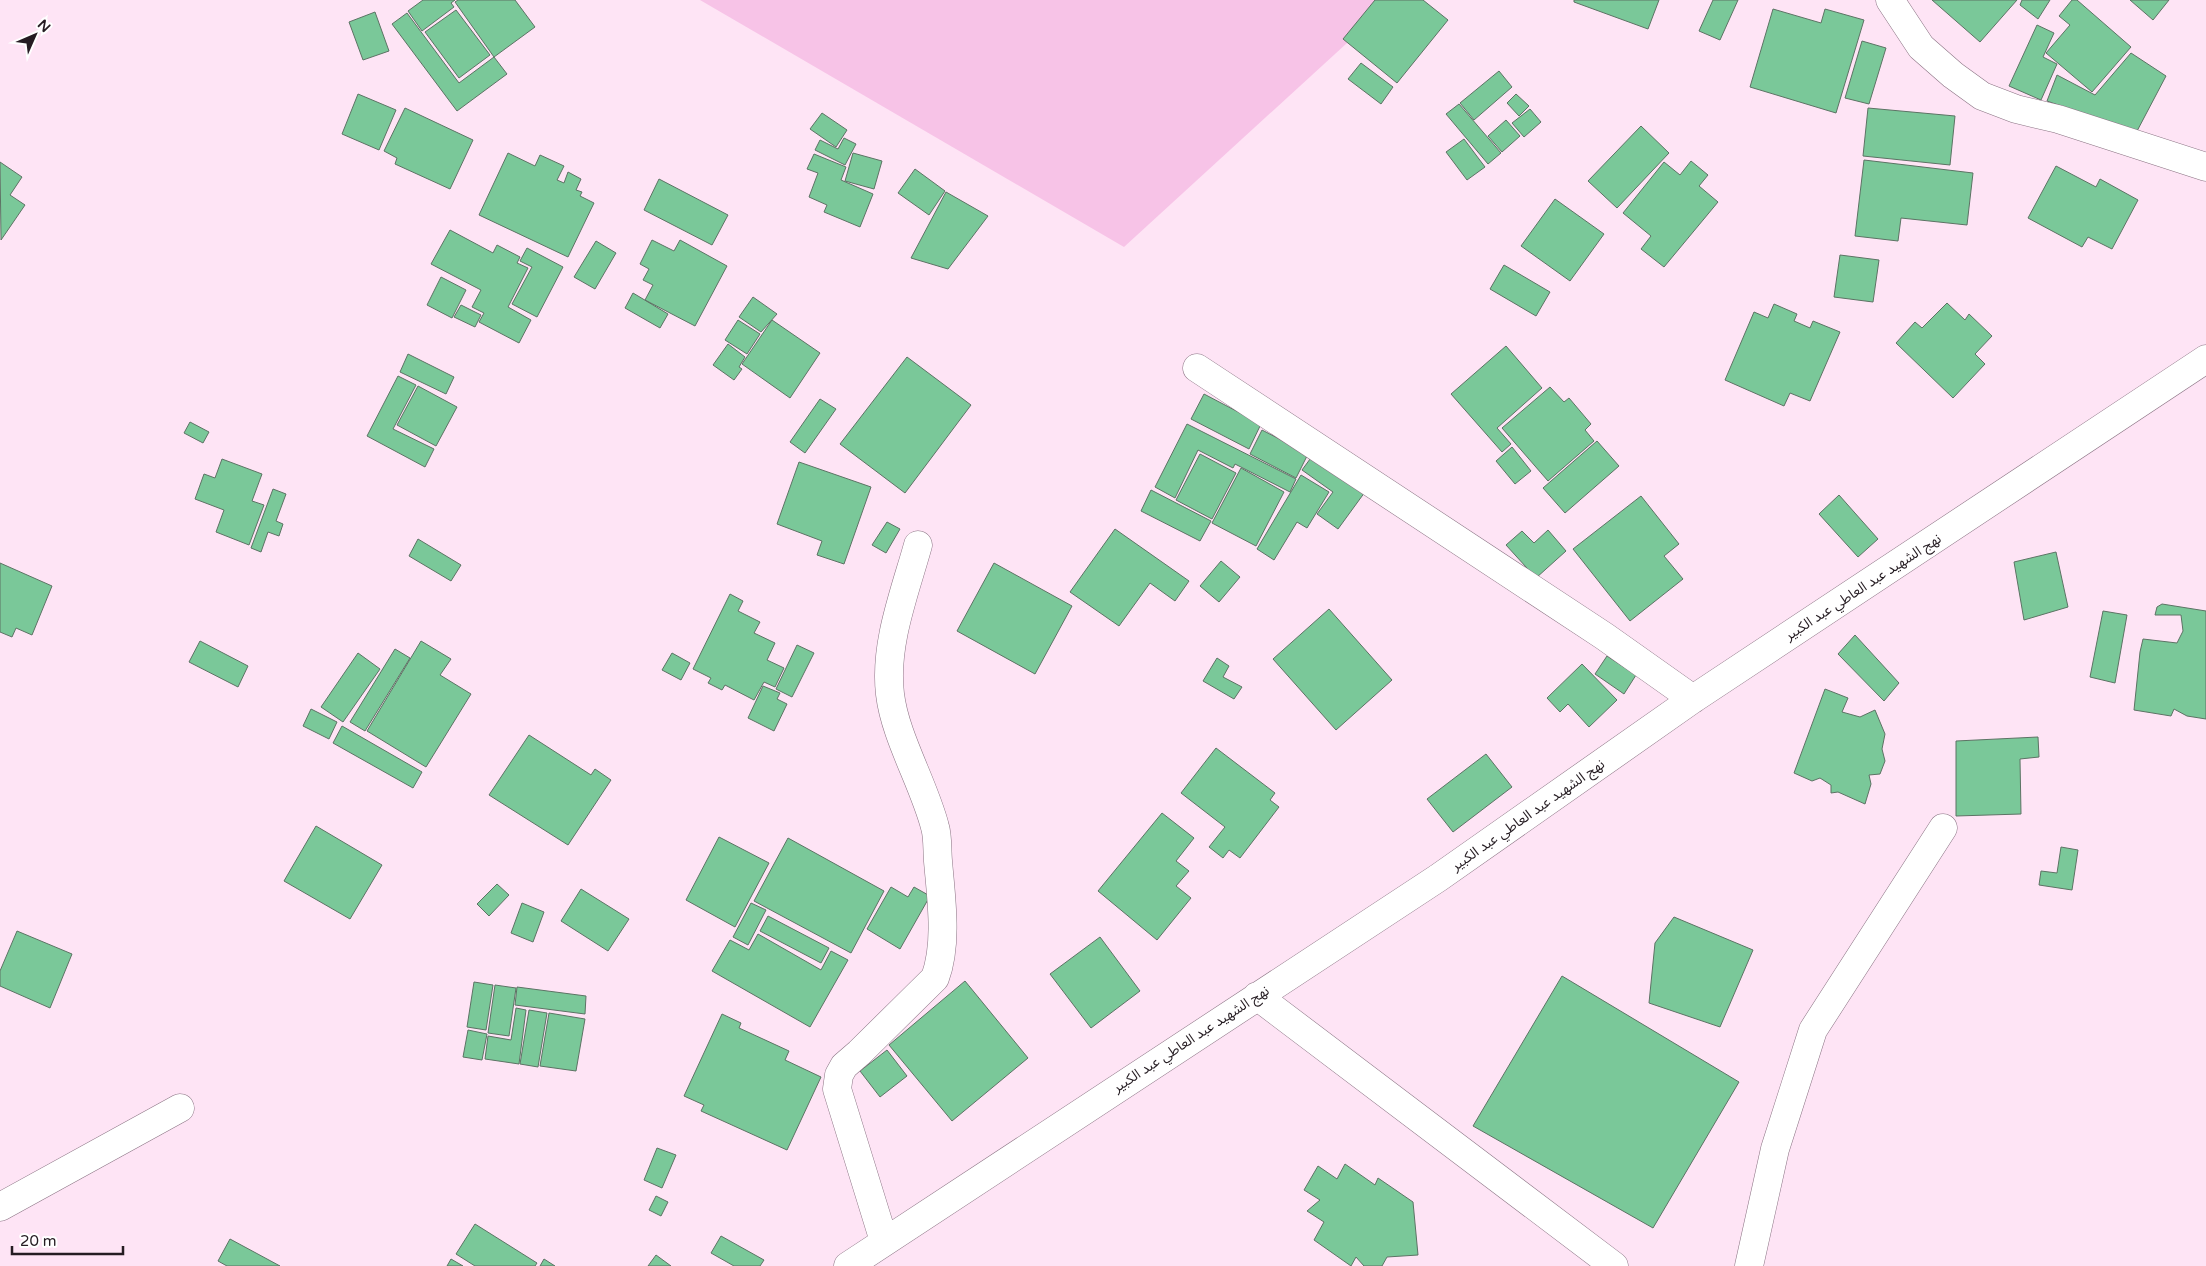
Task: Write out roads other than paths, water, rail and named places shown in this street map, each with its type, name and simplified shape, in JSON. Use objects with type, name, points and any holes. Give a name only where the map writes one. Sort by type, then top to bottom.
[{"type":"street","points":[[1890,0],[1921,47],[1952,75],[1982,96],[2016,109],[2058,119],[2206,167]]},
{"type":"street","name":"نهج الشهيد عبد العاطي عبد الكبير","points":[[856,1263],[884,1241],[1438,878],[1693,699],[2206,360]]},
{"type":"street","points":[[1197,368],[1604,636],[1693,699]]},
{"type":"street","points":[[884,1241],[837,1089],[839,1075],[844,1066],[935,978],[940,962],[941,926],[935,828],[904,742],[890,686],[889,669],[894,633],[918,545]]},
{"type":"street","points":[[1749,1266],[1775,1149],[1814,1030],[1943,828]]},
{"type":"street","points":[[1257,996],[1614,1266]]},
{"type":"street","points":[[0,1207],[180,1108]]}]
